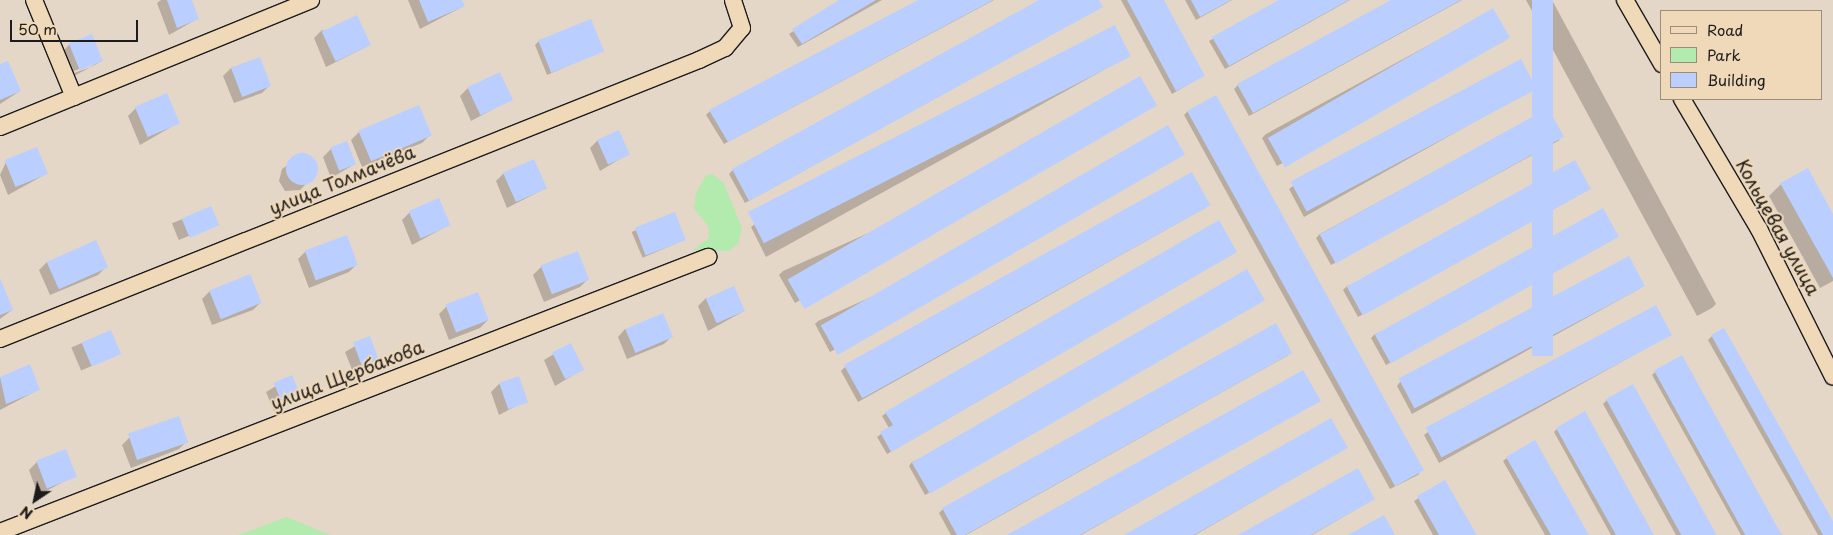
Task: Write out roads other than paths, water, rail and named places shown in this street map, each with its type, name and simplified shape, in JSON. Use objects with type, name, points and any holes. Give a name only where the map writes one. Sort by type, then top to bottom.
[{"type":"street","points":[[34,0],[74,97]]},
{"type":"street","points":[[0,127],[311,0]]},
{"type":"street","name":"улица Толмачёва","points":[[0,339],[725,48],[742,28],[733,0]]},
{"type":"street","points":[[1625,0],[1660,61]]},
{"type":"street","name":"Кольцевая улица","points":[[1683,100],[1759,229],[1833,377]]},
{"type":"street","name":"улица Щербакова","points":[[0,532],[708,257]]}]
